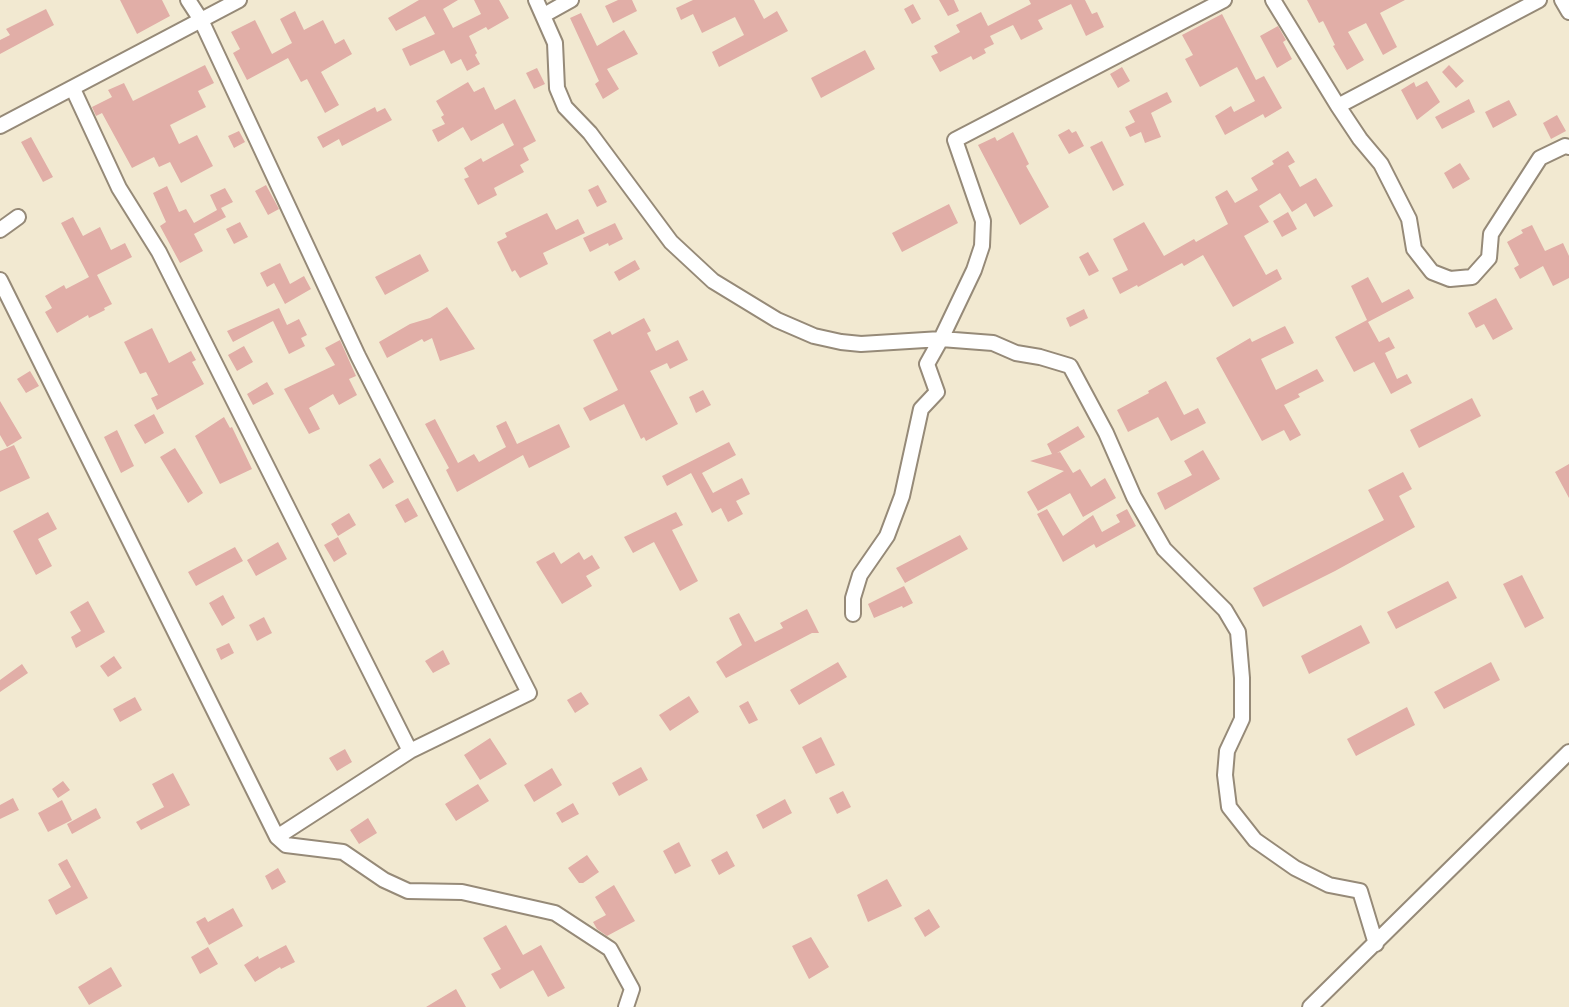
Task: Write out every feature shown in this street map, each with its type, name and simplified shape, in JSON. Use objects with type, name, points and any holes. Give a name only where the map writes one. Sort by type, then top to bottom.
[{"type":"street","points":[[188,0],[201,20],[358,356],[530,693],[410,751],[277,837]]},
{"type":"street","points":[[0,126],[239,0]]},
{"type":"street","points":[[536,0],[555,43],[557,88],[565,107],[590,133],[671,242],[713,281],[777,320],[814,336],[861,344],[941,340],[993,343],[1016,354],[1040,357],[1070,366],[1106,433],[1134,497],[1164,549],[1225,610],[1238,632],[1242,719],[1227,751],[1224,775],[1229,807],[1255,840],[1295,868],[1329,885],[1360,891],[1376,944]]},
{"type":"street","points":[[544,15],[571,0]]},
{"type":"street","points":[[853,614],[853,598],[860,575],[887,536],[902,496],[921,409],[937,392],[926,364],[941,340],[974,270],[982,246],[983,221],[955,140],[1224,0]]},
{"type":"street","points":[[1273,0],[1338,106],[1381,164],[1409,219],[1414,249],[1432,272],[1450,279],[1472,277],[1489,258],[1491,234],[1540,158],[1565,146],[1569,147]]},
{"type":"street","points":[[1338,106],[1539,0]]},
{"type":"street","points":[[1563,0],[1569,12]]},
{"type":"street","points":[[73,89],[119,188],[159,252],[410,751]]},
{"type":"street","points":[[0,230],[18,218]]},
{"type":"street","points":[[0,279],[277,837],[286,845],[343,852],[384,880],[408,891],[462,892],[555,913],[610,948],[632,989],[626,1007]]},
{"type":"street","points":[[1310,1007],[1569,752]]},
{"type":"building","points":[[120,0],[162,0],[170,16],[137,34]]},
{"type":"building","points":[[419,0],[458,0],[443,9],[453,28],[481,14],[474,0],[499,0],[509,18],[488,30],[486,27],[469,36],[480,64],[467,71],[461,59],[451,64],[444,50],[410,66],[402,49],[435,34],[425,16],[396,31],[388,18]]},
{"type":"building","points":[[618,0],[632,0],[637,11],[613,23],[605,6]]},
{"type":"building","points":[[693,0],[754,0],[764,19],[777,11],[788,31],[719,67],[712,52],[744,35],[735,17],[702,33],[693,14],[681,20],[676,8]]},
{"type":"building","points":[[939,0],[954,0],[959,11],[948,16]]},
{"type":"building","points":[[1029,0],[1085,0],[1092,14],[1097,12],[1104,27],[1086,36],[1071,4],[1038,20],[1043,29],[1021,40],[1013,25],[990,36],[994,44],[984,49],[986,53],[973,60],[971,56],[940,72],[931,56],[938,53],[934,46],[960,32],[956,25],[981,12],[988,26],[1031,4]]},
{"type":"building","points":[[1307,0],[1405,0],[1380,13],[1397,47],[1383,55],[1366,23],[1348,32],[1364,60],[1347,70],[1323,21],[1319,23]]},
{"type":"building","points":[[913,4],[921,19],[912,24],[904,9]]},
{"type":"building","points":[[46,9],[54,25],[0,54],[0,40],[10,35],[6,29]]},
{"type":"building","points":[[295,11],[304,30],[323,20],[335,44],[344,39],[352,54],[321,72],[339,105],[325,113],[307,79],[301,82],[288,58],[247,80],[233,53],[240,49],[231,32],[255,20],[272,54],[292,43],[280,19]]},
{"type":"building","points":[[581,13],[597,46],[624,30],[638,54],[607,69],[619,89],[603,99],[595,84],[599,81],[570,18]]},
{"type":"building","points":[[1222,14],[1256,80],[1264,76],[1282,108],[1265,118],[1263,114],[1225,135],[1215,116],[1231,106],[1234,112],[1255,101],[1237,67],[1200,87],[1185,59],[1193,55],[1182,35]]},
{"type":"building","points":[[1278,26],[1292,59],[1277,68],[1260,36]]},
{"type":"building","points":[[865,50],[875,69],[821,98],[811,78]]},
{"type":"building","points":[[205,65],[214,83],[198,91],[206,107],[170,125],[179,144],[197,135],[213,166],[181,183],[170,162],[159,167],[154,157],[132,168],[102,113],[96,116],[92,107],[112,97],[108,90],[124,83],[133,101]]},
{"type":"building","points":[[1449,65],[1464,81],[1456,88],[1442,72]]},
{"type":"building","points":[[1122,67],[1130,81],[1118,88],[1110,74]]},
{"type":"building","points":[[537,68],[545,84],[534,89],[526,73]]},
{"type":"building","points":[[1427,81],[1440,102],[1417,120],[1401,90],[1414,82],[1416,87]]},
{"type":"building","points":[[468,82],[474,92],[484,87],[495,110],[515,99],[536,141],[523,148],[529,160],[520,165],[524,172],[494,188],[497,195],[478,205],[464,179],[469,177],[464,168],[481,158],[483,162],[514,145],[503,123],[471,141],[463,127],[438,142],[432,130],[445,124],[441,117],[444,115],[436,101]]},
{"type":"building","points":[[1167,92],[1172,102],[1151,113],[1161,137],[1145,143],[1141,132],[1130,137],[1125,127],[1135,122],[1129,111]]},
{"type":"building","points":[[1469,99],[1475,112],[1442,129],[1435,117]]},
{"type":"building","points":[[1509,100],[1517,115],[1493,128],[1485,112]]},
{"type":"building","points":[[375,107],[377,112],[385,108],[392,120],[342,146],[339,139],[323,148],[317,137]]},
{"type":"building","points":[[1557,115],[1566,131],[1551,139],[1543,123]]},
{"type":"building","points":[[1069,129],[1072,133],[1076,131],[1084,146],[1069,154],[1058,135]]},
{"type":"building","points":[[239,131],[245,142],[234,148],[228,136]]},
{"type":"building","points":[[1013,132],[1029,164],[1026,166],[1049,207],[1020,225],[978,145],[995,137],[997,141]]},
{"type":"building","points":[[31,137],[53,177],[43,182],[21,142]]},
{"type":"building","points":[[1102,141],[1124,185],[1113,191],[1090,147]]},
{"type":"building","points":[[1288,151],[1295,162],[1288,166],[1300,187],[1316,178],[1333,206],[1314,217],[1306,203],[1292,212],[1280,193],[1259,206],[1269,222],[1244,236],[1266,275],[1277,269],[1282,279],[1233,307],[1203,255],[1120,294],[1112,278],[1128,270],[1113,239],[1144,222],[1164,256],[1194,239],[1196,242],[1228,224],[1215,197],[1227,190],[1235,203],[1258,190],[1251,178],[1274,164],[1272,161]]},
{"type":"building","points":[[1460,163],[1470,179],[1453,189],[1444,173]]},
{"type":"building","points":[[266,185],[279,209],[268,215],[255,191]]},
{"type":"building","points":[[598,185],[607,202],[597,207],[588,190]]},
{"type":"building","points":[[167,186],[179,212],[186,209],[194,223],[217,210],[210,195],[225,188],[233,202],[221,208],[226,217],[194,234],[203,251],[180,263],[160,226],[166,222],[153,193]]},
{"type":"building","points":[[949,204],[958,223],[902,252],[892,233]]},
{"type":"building","points":[[1288,212],[1297,229],[1282,237],[1273,221]]},
{"type":"building","points":[[547,213],[556,230],[578,219],[585,233],[543,253],[548,264],[520,278],[515,270],[512,272],[497,242],[507,237],[505,233]]},
{"type":"building","points":[[73,217],[83,236],[100,227],[111,250],[125,243],[132,257],[97,275],[112,304],[57,333],[45,312],[52,308],[45,296],[64,285],[66,289],[89,277],[61,223]]},
{"type":"building","points":[[240,222],[248,237],[234,244],[226,229]]},
{"type":"building","points":[[615,223],[623,239],[590,252],[583,238]]},
{"type":"building","points":[[1532,225],[1545,251],[1563,243],[1569,256],[1569,278],[1553,286],[1543,266],[1520,279],[1514,268],[1519,265],[1507,242]]},
{"type":"building","points":[[1088,252],[1099,271],[1089,276],[1079,257]]},
{"type":"building","points":[[420,254],[429,271],[385,295],[375,277]]},
{"type":"building","points":[[635,260],[640,269],[619,281],[614,272]]},
{"type":"building","points":[[280,263],[290,284],[304,276],[311,289],[285,304],[274,283],[267,287],[260,273]]},
{"type":"building","points":[[1368,277],[1382,303],[1409,289],[1414,298],[1368,322],[1379,342],[1389,337],[1395,348],[1385,353],[1397,379],[1407,374],[1412,383],[1391,394],[1374,362],[1354,372],[1335,337],[1367,320],[1351,286]]},
{"type":"building","points":[[1496,298],[1513,329],[1493,340],[1484,324],[1476,328],[1468,313]]},
{"type":"building","points":[[447,307],[475,349],[440,361],[432,338],[424,342],[422,339],[387,358],[379,342]]},
{"type":"building","points":[[279,308],[287,325],[299,319],[307,335],[301,338],[305,346],[289,354],[273,321],[233,342],[227,331]]},
{"type":"building","points":[[1084,309],[1088,318],[1070,327],[1066,318]]},
{"type":"building","points":[[644,318],[651,331],[647,333],[656,351],[678,340],[688,360],[670,369],[667,363],[650,371],[678,424],[646,441],[644,437],[641,439],[624,404],[590,421],[583,408],[618,390],[593,340],[610,331],[612,335]]},
{"type":"building","points":[[1285,326],[1294,343],[1261,359],[1276,390],[1317,369],[1324,381],[1298,394],[1300,397],[1284,405],[1301,435],[1290,441],[1284,430],[1262,441],[1216,358],[1250,338],[1252,342]]},
{"type":"building","points":[[152,328],[169,363],[191,351],[196,360],[192,362],[204,384],[157,410],[151,398],[158,395],[146,372],[140,374],[124,342]]},
{"type":"building","points":[[340,340],[356,376],[349,379],[357,395],[339,405],[333,394],[309,408],[320,429],[309,434],[284,389],[335,365],[325,348]]},
{"type":"building","points":[[244,346],[253,362],[237,371],[228,355]]},
{"type":"building","points":[[30,371],[39,386],[26,393],[17,379]]},
{"type":"building","points":[[1166,381],[1184,415],[1198,408],[1206,423],[1171,441],[1158,417],[1128,432],[1117,410]]},
{"type":"building","points":[[267,382],[274,394],[253,405],[247,394]]},
{"type":"building","points":[[703,390],[711,405],[696,413],[689,397]]},
{"type":"building","points":[[1472,398],[1481,416],[1419,448],[1410,430]]},
{"type":"building","points":[[0,401],[22,438],[7,447],[0,435]]},
{"type":"building","points":[[154,414],[164,433],[145,444],[134,425]]},
{"type":"building","points":[[224,417],[230,428],[232,427],[252,469],[220,484],[195,436]]},
{"type":"building","points":[[435,419],[458,463],[474,454],[479,462],[506,447],[496,426],[506,421],[517,444],[559,424],[570,447],[529,468],[523,455],[457,492],[446,470],[449,468],[425,424]]},
{"type":"building","points":[[1078,426],[1085,437],[1057,453],[1060,452],[1073,473],[1080,469],[1091,487],[1105,478],[1116,498],[1083,517],[1070,493],[1038,511],[1027,492],[1064,471],[1030,461],[1052,454],[1047,444]]},
{"type":"building","points":[[117,430],[134,466],[121,473],[104,437]]},
{"type":"building","points":[[729,442],[736,455],[702,473],[713,493],[742,478],[750,494],[736,501],[743,514],[728,522],[721,508],[712,513],[691,473],[667,486],[662,476]]},
{"type":"building","points":[[14,445],[30,478],[0,492],[0,451]]},
{"type":"building","points":[[175,448],[203,493],[188,503],[160,457]]},
{"type":"building","points":[[1203,450],[1220,479],[1165,510],[1157,493],[1192,475],[1184,461]]},
{"type":"building","points":[[380,458],[394,482],[383,489],[369,465]]},
{"type":"building","points":[[1569,464],[1569,498],[1555,472]]},
{"type":"building","points":[[1403,472],[1412,489],[1399,496],[1415,527],[1263,607],[1253,588],[1384,520],[1368,490]]},
{"type":"building","points":[[408,498],[418,516],[405,523],[395,505]]},
{"type":"building","points":[[1047,509],[1063,536],[1093,515],[1102,532],[1120,522],[1116,515],[1127,509],[1136,526],[1096,548],[1094,544],[1063,562],[1037,514]]},
{"type":"building","points":[[48,512],[57,529],[38,539],[52,566],[36,575],[13,531]]},
{"type":"building","points":[[676,512],[683,525],[672,530],[698,581],[680,591],[654,542],[633,553],[624,537]]},
{"type":"building","points":[[349,513],[356,525],[338,536],[331,524]]},
{"type":"building","points":[[960,535],[968,549],[905,583],[896,568]]},
{"type":"building","points":[[338,537],[347,554],[334,562],[324,545]]},
{"type":"building","points":[[278,542],[287,559],[256,576],[247,560]]},
{"type":"building","points":[[235,547],[243,561],[196,586],[188,572]]},
{"type":"building","points":[[554,552],[561,564],[579,552],[584,560],[592,555],[600,568],[586,576],[592,586],[562,604],[536,562]]},
{"type":"building","points":[[1522,575],[1544,618],[1525,628],[1503,584]]},
{"type":"building","points":[[1448,581],[1457,598],[1396,629],[1387,612]]},
{"type":"building","points":[[904,586],[913,603],[874,618],[868,604]]},
{"type":"building","points":[[223,595],[235,618],[222,626],[209,603]]},
{"type":"building","points":[[88,601],[105,632],[76,648],[71,637],[81,631],[70,612]]},
{"type":"building","points":[[807,609],[819,633],[812,633],[726,678],[716,662],[742,645],[729,618],[739,613],[755,642],[783,628],[780,623]]},
{"type":"building","points":[[264,617],[272,633],[257,641],[249,625]]},
{"type":"building","points":[[1361,625],[1370,643],[1309,674],[1301,656]]},
{"type":"building","points":[[229,643],[234,653],[221,660],[216,649]]},
{"type":"building","points":[[443,650],[450,664],[433,673],[425,661]]},
{"type":"building","points":[[114,656],[122,668],[108,677],[100,666]]},
{"type":"building","points":[[838,662],[847,677],[799,705],[790,690]]},
{"type":"building","points":[[1491,662],[1500,680],[1444,709],[1434,692]]},
{"type":"building","points":[[22,664],[28,673],[0,692],[0,680]]},
{"type":"building","points":[[581,692],[589,704],[575,713],[567,700]]},
{"type":"building","points":[[689,696],[699,712],[670,731],[659,715]]},
{"type":"building","points":[[135,697],[142,710],[120,722],[113,709]]},
{"type":"building","points":[[748,701],[758,720],[749,724],[739,706]]},
{"type":"building","points":[[1407,707],[1415,725],[1356,756],[1347,739]]},
{"type":"building","points":[[821,737],[835,765],[816,774],[802,747]]},
{"type":"building","points":[[490,738],[507,764],[480,780],[464,755]]},
{"type":"building","points":[[345,749],[352,762],[337,771],[329,758]]},
{"type":"building","points":[[641,767],[648,780],[619,796],[612,783]]},
{"type":"building","points":[[552,768],[562,785],[534,802],[524,785]]},
{"type":"building","points":[[173,773],[190,805],[141,830],[136,822],[164,807],[152,784]]},
{"type":"building","points":[[63,781],[70,790],[58,798],[52,789]]},
{"type":"building","points":[[478,784],[489,801],[456,821],[445,804]]},
{"type":"building","points":[[843,791],[851,807],[837,814],[829,798]]},
{"type":"building","points":[[13,798],[19,810],[0,819],[0,805]]},
{"type":"building","points":[[785,799],[792,813],[763,829],[756,815]]},
{"type":"building","points":[[62,800],[72,820],[48,832],[38,813]]},
{"type":"building","points":[[573,803],[579,814],[562,823],[556,813]]},
{"type":"building","points":[[96,808],[101,818],[72,834],[67,824]]},
{"type":"building","points":[[368,818],[377,833],[359,844],[350,830]]},
{"type":"building","points":[[679,842],[691,866],[675,874],[663,851]]},
{"type":"building","points":[[727,851],[735,866],[719,875],[711,860]]},
{"type":"building","points":[[587,855],[599,872],[579,883],[568,868]]},
{"type":"building","points":[[67,859],[88,898],[56,915],[48,900],[71,887],[58,864]]},
{"type":"building","points":[[278,868],[286,882],[272,890],[265,876]]},
{"type":"building","points":[[887,879],[902,906],[868,922],[857,895]]},
{"type":"building","points":[[614,885],[635,921],[607,936],[597,929],[593,922],[606,915],[595,897]]},
{"type":"building","points":[[233,908],[243,926],[209,945],[196,922],[205,917],[208,922]]},
{"type":"building","points":[[929,909],[940,927],[925,937],[914,918]]},
{"type":"building","points":[[506,925],[523,955],[541,945],[565,988],[548,997],[533,970],[500,989],[491,974],[501,969],[483,938]]},
{"type":"building","points":[[811,937],[829,967],[809,979],[792,946]]},
{"type":"building","points":[[286,945],[295,962],[281,969],[280,967],[255,982],[244,965],[258,956],[259,959]]},
{"type":"building","points":[[208,947],[218,964],[200,974],[191,957]]},
{"type":"building","points":[[111,967],[122,986],[89,1005],[78,987]]},
{"type":"building","points":[[456,989],[466,1007],[426,1007]]}]
